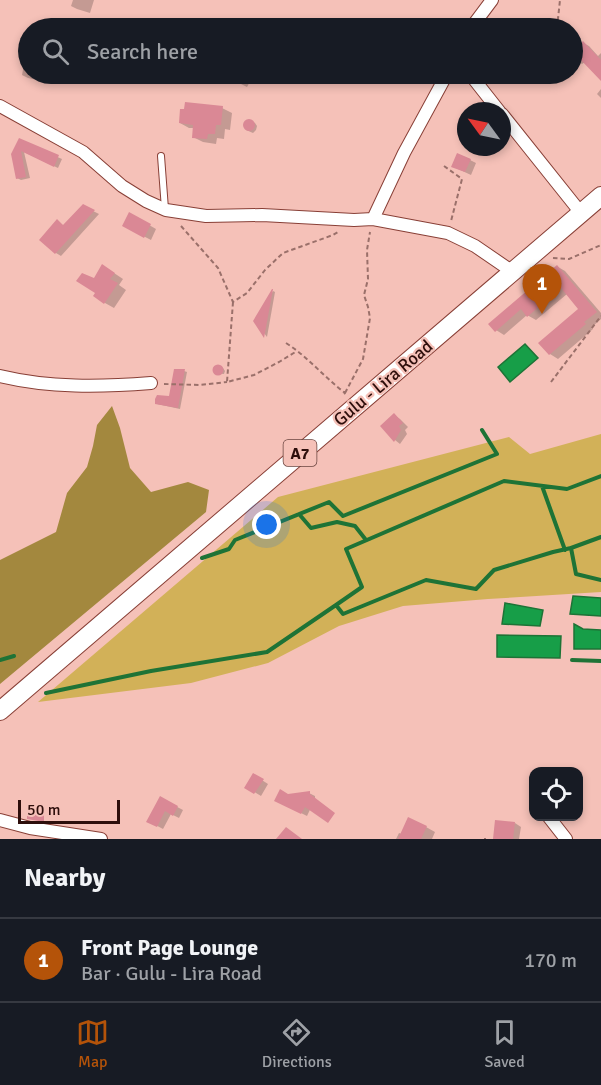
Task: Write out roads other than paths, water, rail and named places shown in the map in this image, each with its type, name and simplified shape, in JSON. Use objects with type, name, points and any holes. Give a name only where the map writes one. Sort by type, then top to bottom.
[{"type":"main road","name":"Gulu - Lira Road","points":[[0,711],[601,196]]},
{"type":"street","points":[[478,18],[492,0]]},
{"type":"street","points":[[373,219],[404,153],[442,84]]},
{"type":"street","points":[[478,84],[492,102]]},
{"type":"street","points":[[0,106],[78,148],[122,186],[165,210],[206,216],[262,215],[373,219],[448,233],[475,246],[513,272]]},
{"type":"street","points":[[511,126],[581,213]]},
{"type":"street","points":[[0,376],[19,381],[63,386],[102,387],[151,383]]},
{"type":"street","points":[[0,820],[30,828],[101,839]]},
{"type":"street","points":[[552,821],[566,839]]},
{"type":"lane","points":[[160,156],[165,210]]},
{"type":"waterway","points":[[202,558],[229,549],[235,540],[329,502],[343,516],[497,454],[482,430]]},
{"type":"waterway","points":[[336,605],[362,587],[346,549],[504,481],[567,489],[601,476]]},
{"type":"waterway","points":[[542,486],[565,550]]},
{"type":"waterway","points":[[299,514],[311,528],[337,522],[355,526],[366,540]]},
{"type":"waterway","points":[[571,548],[601,537]]},
{"type":"waterway","points":[[46,693],[151,671],[267,652],[336,605],[343,614],[426,580],[476,589],[494,570],[571,548],[576,574],[601,580]]},
{"type":"waterway","points":[[0,660],[14,656]]},
{"type":"waterway","points":[[572,660],[601,661]]},
{"type":"place","name":"Front Page Lounge","points":[[542,314]]}]
